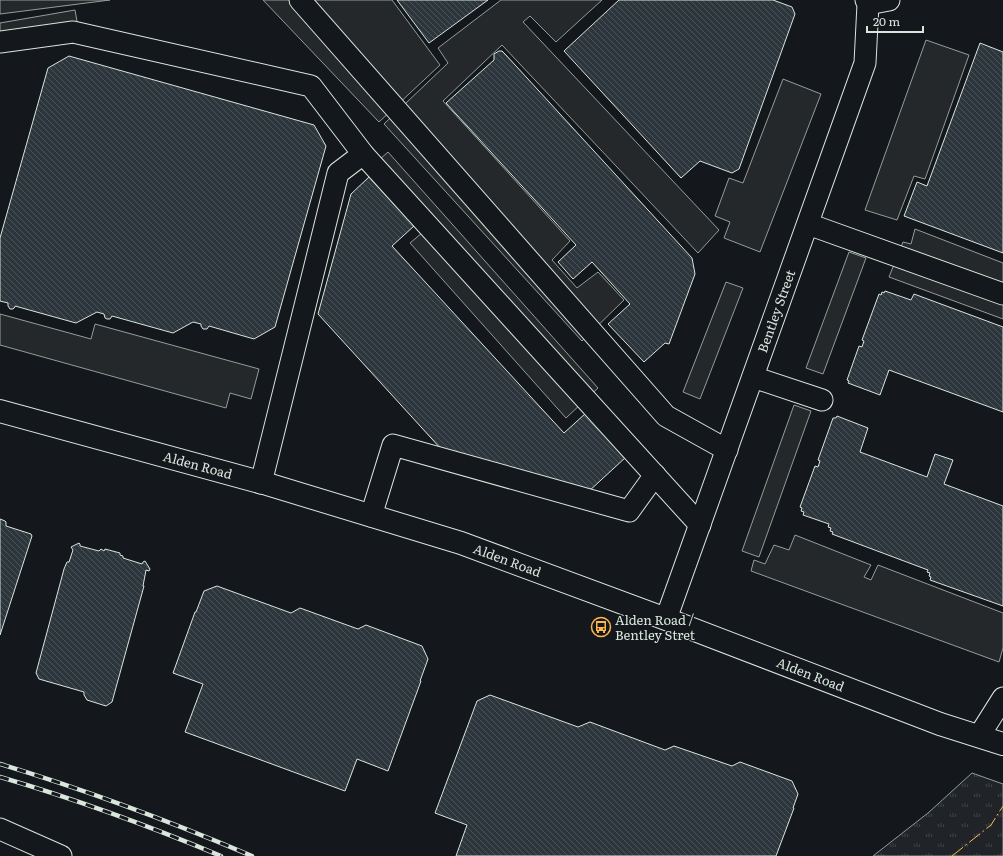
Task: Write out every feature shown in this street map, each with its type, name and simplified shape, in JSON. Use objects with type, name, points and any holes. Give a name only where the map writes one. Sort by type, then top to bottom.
[{"type":"main road","name":"Alden Road","points":[[0,411],[261,483],[461,544],[666,619],[940,724],[1003,744]]},
{"type":"street","points":[[300,0],[666,416],[727,450]]},
{"type":"street","points":[[867,2],[889,0]]},
{"type":"street","name":"Bentley Street","points":[[666,619],[865,63],[867,2]]},
{"type":"street","points":[[0,42],[74,32],[311,86],[363,154],[700,525]]},
{"type":"street","points":[[261,483],[338,173],[363,154]]},
{"type":"street","points":[[808,224],[1003,294]]},
{"type":"street","points":[[753,376],[822,400]]},
{"type":"street","points":[[371,516],[394,444],[630,511],[655,475]]},
{"type":"street","points":[[979,736],[1003,698]]},
{"type":"street","points":[[0,829],[49,854]]},
{"type":"green space","points":[[972,773],[1003,784],[1003,856],[873,856],[928,813]]},
{"type":"shaded area","points":[[0,0],[110,0],[0,14]]},
{"type":"shaded area","points":[[263,0],[392,0],[440,65],[379,122]]},
{"type":"shaded area","points":[[501,0],[602,0],[556,42],[530,16],[523,22],[719,230],[698,253],[502,45],[443,101],[570,241],[552,260],[577,288],[598,272],[624,300],[582,341],[384,124],[448,63],[438,48]]},
{"type":"shaded area","points":[[75,10],[78,27],[0,41],[0,23]]},
{"type":"shaded area","points":[[926,40],[969,55],[925,179],[914,176],[897,220],[865,210]]},
{"type":"shaded area","points":[[783,79],[821,94],[760,252],[724,238],[730,222],[715,216],[729,178],[743,183]]},
{"type":"shaded area","points":[[388,152],[598,388],[566,418],[410,243],[428,228],[372,166]]},
{"type":"shaded area","points":[[915,229],[1003,263],[1003,319],[889,277],[903,242],[911,244]]},
{"type":"shaded area","points":[[849,252],[866,258],[823,374],[806,368]]},
{"type":"shaded area","points":[[726,282],[743,288],[700,399],[683,392]]},
{"type":"shaded area","points":[[0,314],[91,339],[95,324],[259,369],[251,399],[230,393],[226,408],[0,345]]},
{"type":"shaded area","points":[[794,405],[811,411],[759,557],[742,551]]},
{"type":"shaded area","points":[[795,535],[871,565],[864,577],[871,580],[878,565],[1003,613],[1003,648],[999,662],[751,571],[754,560],[765,564],[774,545],[789,550]]},
{"type":"building","points":[[397,0],[488,0],[429,43]]},
{"type":"building","points":[[619,0],[773,0],[792,7],[795,14],[739,169],[732,173],[700,161],[681,178],[564,51]]},
{"type":"building","points":[[980,43],[1003,52],[1003,253],[904,216],[917,182],[927,186]]},
{"type":"building","points":[[502,51],[505,54],[692,258],[695,274],[669,344],[665,343],[644,362],[608,324],[630,304],[592,262],[573,279],[558,262],[576,245],[446,103],[494,60],[494,54]]},
{"type":"building","points":[[69,56],[314,125],[326,146],[275,327],[254,339],[209,326],[207,329],[203,329],[201,324],[193,322],[173,333],[112,316],[110,319],[107,319],[105,318],[104,314],[97,312],[76,323],[15,306],[13,309],[10,309],[8,303],[0,301],[0,238],[48,68]]},
{"type":"building","points":[[369,177],[414,226],[392,246],[564,433],[586,413],[626,457],[588,492],[442,450],[318,314],[351,194]]},
{"type":"building","points":[[885,291],[911,300],[914,294],[1003,327],[1003,412],[889,370],[880,395],[848,383],[849,381],[847,380],[859,346],[862,347],[864,341],[862,340],[879,294],[881,295],[882,292],[884,293]]},
{"type":"building","points":[[837,416],[868,428],[860,452],[927,477],[935,454],[953,460],[944,484],[1003,506],[1003,606],[930,580],[931,577],[929,576],[930,573],[927,572],[928,570],[832,534],[833,532],[830,531],[831,528],[828,527],[829,524],[803,515],[804,512],[801,511],[802,508],[800,507],[815,466],[818,467],[820,461],[818,460],[833,418],[836,418]]},
{"type":"building","points":[[0,519],[6,522],[6,526],[31,534],[32,536],[0,635]]},
{"type":"building","points":[[79,543],[80,546],[99,551],[101,549],[104,551],[105,549],[120,553],[123,558],[142,564],[145,561],[150,569],[149,571],[146,570],[144,586],[112,702],[106,706],[87,700],[84,692],[39,679],[36,673],[64,569],[67,562],[69,562],[73,550],[71,547]]},
{"type":"building","points":[[217,586],[291,613],[300,608],[358,629],[366,625],[422,646],[428,659],[388,771],[357,759],[345,791],[185,732],[203,684],[173,673],[204,591]]},
{"type":"building","points":[[490,695],[578,727],[590,722],[665,750],[674,746],[732,766],[740,762],[792,781],[798,794],[776,856],[456,856],[467,825],[435,813],[477,701]]},
{"type":"railway","points":[[0,764],[64,784],[252,856]]},
{"type":"railway","points":[[0,777],[56,794],[112,814],[221,856]]},
{"type":"power","points":[[952,856],[991,825],[1003,806]]},
{"type":"place","name":"Alden Road / Bentley Stret","points":[[601,627]]}]
